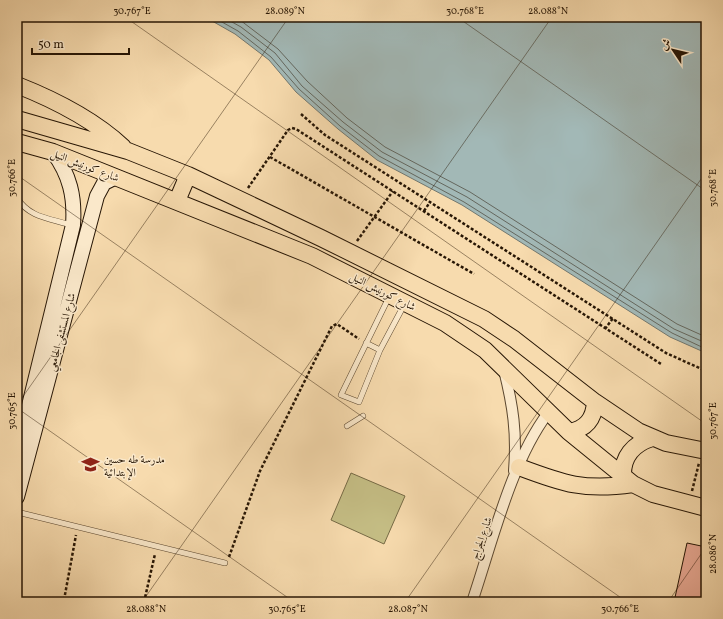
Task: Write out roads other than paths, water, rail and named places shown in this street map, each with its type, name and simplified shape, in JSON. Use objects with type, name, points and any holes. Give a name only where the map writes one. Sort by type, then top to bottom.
[{"type":"main road","name":"شارع كورنيش النيل","points":[[17,85],[51,100],[87,120],[103,130],[128,151]]},
{"type":"main road","name":"شارع كورنيش النيل","points":[[17,119],[128,151],[188,175],[349,252],[489,322],[529,350],[595,402],[625,423],[652,438],[680,447],[704,451]]},
{"type":"main road","name":"شارع كورنيش النيل","points":[[17,142],[53,152],[312,256],[390,294],[466,336],[503,367],[569,432],[628,481],[653,494],[706,508]]},
{"type":"main road","name":"شارع المستشفى الجامعي","points":[[17,455],[73,225],[74,208],[71,186],[62,163],[53,152]]},
{"type":"main road","points":[[177,201],[188,175]]},
{"type":"main road","name":"شارع المستشفى الجامعي","points":[[17,497],[97,196],[104,183],[116,177]]},
{"type":"main road","points":[[569,432],[576,431],[588,422],[593,416],[595,402]]},
{"type":"main road","points":[[516,474],[582,487],[610,487],[628,481],[625,460],[629,452],[635,446],[652,438]]},
{"type":"street","name":"شارع الجراج","points":[[503,367],[512,405],[515,426],[516,474]]},
{"type":"street","name":"شارع الجراج","points":[[472,602],[516,474],[535,431],[548,413]]},
{"type":"lane","points":[[17,198],[24,209],[31,213],[73,225]]},
{"type":"lane","points":[[390,294],[341,395],[358,402],[380,350],[405,302]]},
{"type":"lane","points":[[366,343],[380,350]]},
{"type":"lane","points":[[347,426],[363,416]]},
{"type":"lane","points":[[17,512],[225,563]]},
{"type":"water","points":[[205,17],[706,17],[706,353],[670,337],[462,205],[377,160],[338,129],[296,92],[269,60],[235,34]]},
{"type":"place","name":"مدرسة طه حسين الإبتدائية","points":[[91,465]]}]
